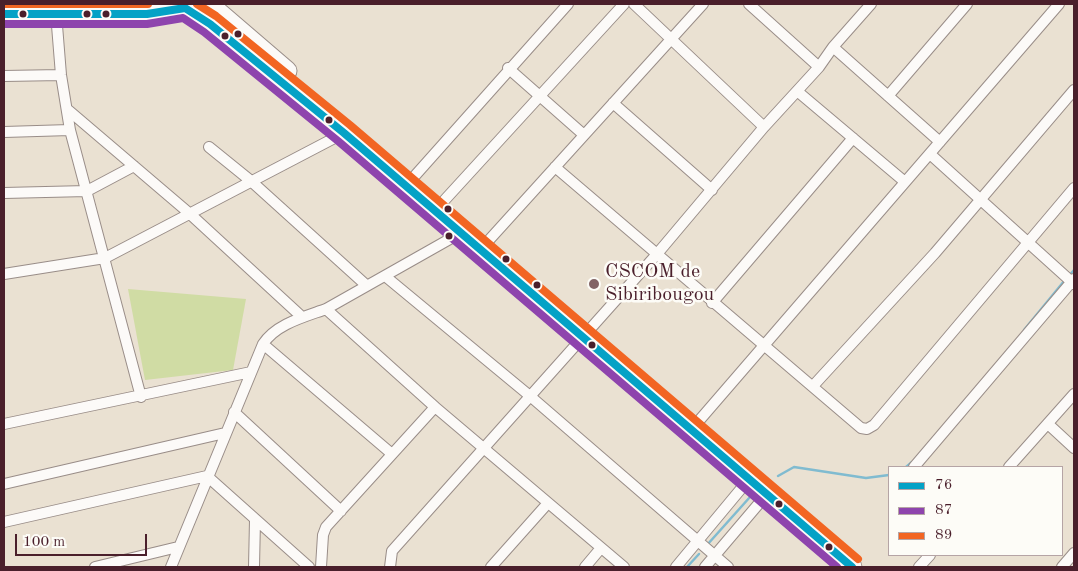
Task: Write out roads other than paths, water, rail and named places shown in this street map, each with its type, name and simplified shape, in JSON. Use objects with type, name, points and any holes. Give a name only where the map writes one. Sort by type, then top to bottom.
[{"type":"highway","points":[[209,4],[441,204],[464,231]]},
{"type":"highway","points":[[183,6],[210,24],[464,231],[852,567]]},
{"type":"highway","points":[[586,335],[697,423],[866,567]]},
{"type":"main road","points":[[124,14],[151,4]]},
{"type":"main road","points":[[4,14],[56,13],[84,8],[124,14],[148,14],[183,6]]},
{"type":"street","points":[[412,179],[508,68],[568,4]]},
{"type":"street","points":[[441,204],[624,4]]},
{"type":"street","points":[[634,4],[764,127]]},
{"type":"street","points":[[483,247],[702,4]]},
{"type":"street","points":[[749,4],[819,67]]},
{"type":"street","points":[[390,567],[392,551],[657,254],[871,4]]},
{"type":"street","points":[[888,96],[967,4]]},
{"type":"street","points":[[697,423],[1059,4]]},
{"type":"street","points":[[56,13],[61,75],[70,130],[141,397]]},
{"type":"street","points":[[833,47],[940,142]]},
{"type":"street","points":[[508,68],[584,135]]},
{"type":"street","points":[[4,76],[61,75]]},
{"type":"street","points":[[813,386],[935,253],[1074,90]]},
{"type":"street","points":[[797,91],[905,182]]},
{"type":"street","points":[[613,103],[712,190]]},
{"type":"street","points":[[67,109],[189,213],[302,317]]},
{"type":"street","points":[[4,132],[70,130]]},
{"type":"street","points":[[4,274],[105,258],[344,133]]},
{"type":"street","points":[[712,302],[853,138]]},
{"type":"street","points":[[209,147],[251,181],[366,285]]},
{"type":"street","points":[[915,466],[1073,281],[930,154]]},
{"type":"street","points":[[4,193],[87,191],[134,166]]},
{"type":"street","points":[[554,167],[861,428],[874,425],[1074,188]]},
{"type":"street","points":[[171,567],[250,372],[269,334],[302,317],[326,310],[366,285],[464,231]]},
{"type":"street","points":[[385,276],[530,396],[728,567]]},
{"type":"street","points":[[326,310],[435,407],[624,567]]},
{"type":"street","points":[[263,344],[392,454]]},
{"type":"street","points":[[4,424],[141,397],[250,372]]},
{"type":"street","points":[[1010,466],[1074,394]]},
{"type":"street","points":[[321,567],[323,535],[326,527],[435,407]]},
{"type":"street","points":[[234,412],[341,511]]},
{"type":"street","points":[[1048,424],[1074,448]]},
{"type":"street","points":[[4,484],[225,433]]},
{"type":"street","points":[[207,476],[308,567]]},
{"type":"street","points":[[4,522],[207,476]]},
{"type":"street","points":[[676,567],[750,478]]},
{"type":"street","points":[[705,567],[767,494]]},
{"type":"street","points":[[491,567],[548,502]]},
{"type":"street","points":[[254,567],[256,520]]},
{"type":"street","points":[[96,567],[178,547]]},
{"type":"street","points":[[585,567],[601,548]]},
{"type":"street","points":[[1062,567],[1074,553]]},
{"type":"street","points":[[919,567],[929,556]]},
{"type":"waterway","points":[[1069,276],[1074,270]]},
{"type":"waterway","points":[[1024,330],[1065,280]]},
{"type":"waterway","points":[[907,466],[912,462]]},
{"type":"waterway","points":[[778,476],[794,467],[866,478],[888,475]]},
{"type":"waterway","points":[[707,545],[750,497]]},
{"type":"waterway","points":[[687,567],[699,554]]},
{"type":"place","name":"CSCOM de Sibiribougou","points":[[594,284]]}]
